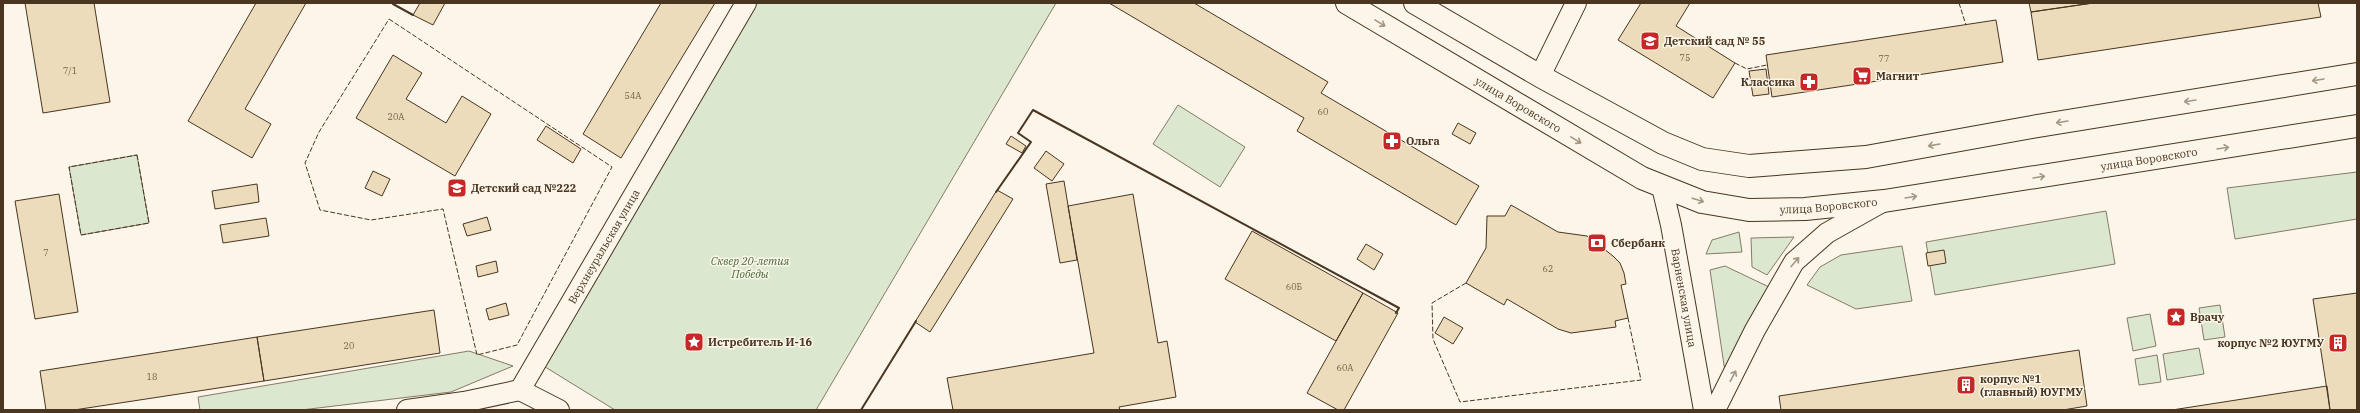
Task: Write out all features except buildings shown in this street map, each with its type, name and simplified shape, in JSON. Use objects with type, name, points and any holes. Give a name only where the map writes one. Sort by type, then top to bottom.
[{"type":"main road","name":"улица Воровского","points":[[1347,3],[1631,172],[1662,187],[1702,202],[1749,210],[1804,209],[1884,201],[2357,126]]},
{"type":"main road","points":[[1415,3],[1540,76],[1663,143],[1702,159],[1749,166],[1866,157],[2040,125],[2357,74]]},
{"type":"street","name":"Верхнеуральская улица","points":[[520,390],[746,3]]},
{"type":"street","points":[[1540,76],[1576,3]]},
{"type":"street","name":"Варненская улица","points":[[1662,187],[1671,225],[1704,410]]},
{"type":"street","points":[[1715,410],[1755,330],[1794,262],[1827,233],[1884,201]]},
{"type":"street","points":[[407,410],[464,402],[520,390],[559,410]]},
{"type":"green space","name":"Сквер 20-летия Победы","points":[[757,3],[1056,3],[816,410],[615,410],[542,365]]},
{"type":"green space","points":[[1178,105],[1245,147],[1220,187],[1153,144]]},
{"type":"green space","points":[[137,155],[149,223],[81,235],[69,167]]},
{"type":"green space","points":[[2357,172],[2357,219],[2235,239],[2227,188]]},
{"type":"green space","points":[[2106,211],[2115,264],[1935,295],[1926,242]]},
{"type":"green space","points":[[1739,232],[1742,252],[1706,254],[1712,240]]},
{"type":"green space","points":[[1794,237],[1767,275],[1752,267],[1751,238]]},
{"type":"green space","points":[[1902,246],[1912,301],[1856,309],[1807,285],[1820,267],[1841,255]]},
{"type":"green space","points":[[1725,266],[1769,287],[1725,372],[1710,270]]},
{"type":"green space","points":[[2220,305],[2225,337],[2204,340],[2199,308]]},
{"type":"green space","points":[[2150,314],[2156,346],[2133,351],[2127,318]]},
{"type":"green space","points":[[2199,348],[2204,374],[2167,380],[2163,354]]},
{"type":"green space","points":[[469,351],[513,366],[451,392],[301,410],[200,410],[198,397]]},
{"type":"green space","points":[[2157,355],[2161,382],[2139,385],[2135,359]]},
{"type":"fence","points":[[1959,3],[1966,25]]},
{"type":"fence","points":[[389,19],[612,167],[517,345],[477,355],[443,209],[371,220],[320,210],[305,163],[319,132],[389,19]]},
{"type":"fence","points":[[1735,63],[1747,69],[1767,65]]},
{"type":"fence","points":[[137,155],[149,223],[81,235],[69,167],[137,155]]},
{"type":"fence","points":[[1466,283],[1432,303],[1433,339],[1460,402],[1641,380],[1628,318]]},
{"type":"wall","points":[[393,4],[413,15]]},
{"type":"wall","points":[[996,192],[1031,142],[1018,133],[1033,110],[1399,308],[1396,313]]},
{"type":"wall","points":[[861,410],[916,321]]},
{"type":"place","name":"Детский сад № 55","points":[[1650,41]]},
{"type":"place","name":"Магнит","points":[[1862,76]]},
{"type":"place","name":"Классика","points":[[1809,82]]},
{"type":"place","name":"Ольга","points":[[1392,141]]},
{"type":"place","name":"Детский сад №222","points":[[457,188]]},
{"type":"place","name":"Сбербанк","points":[[1597,243]]},
{"type":"place","name":"Врачу","points":[[2176,317]]},
{"type":"place","name":"Истребитель И-16","points":[[694,342]]},
{"type":"place","name":"корпус №2 ЮУГМУ","points":[[2338,343]]},
{"type":"place","name":"корпус №1 (главный) ЮУГМУ","points":[[1966,385]]}]
